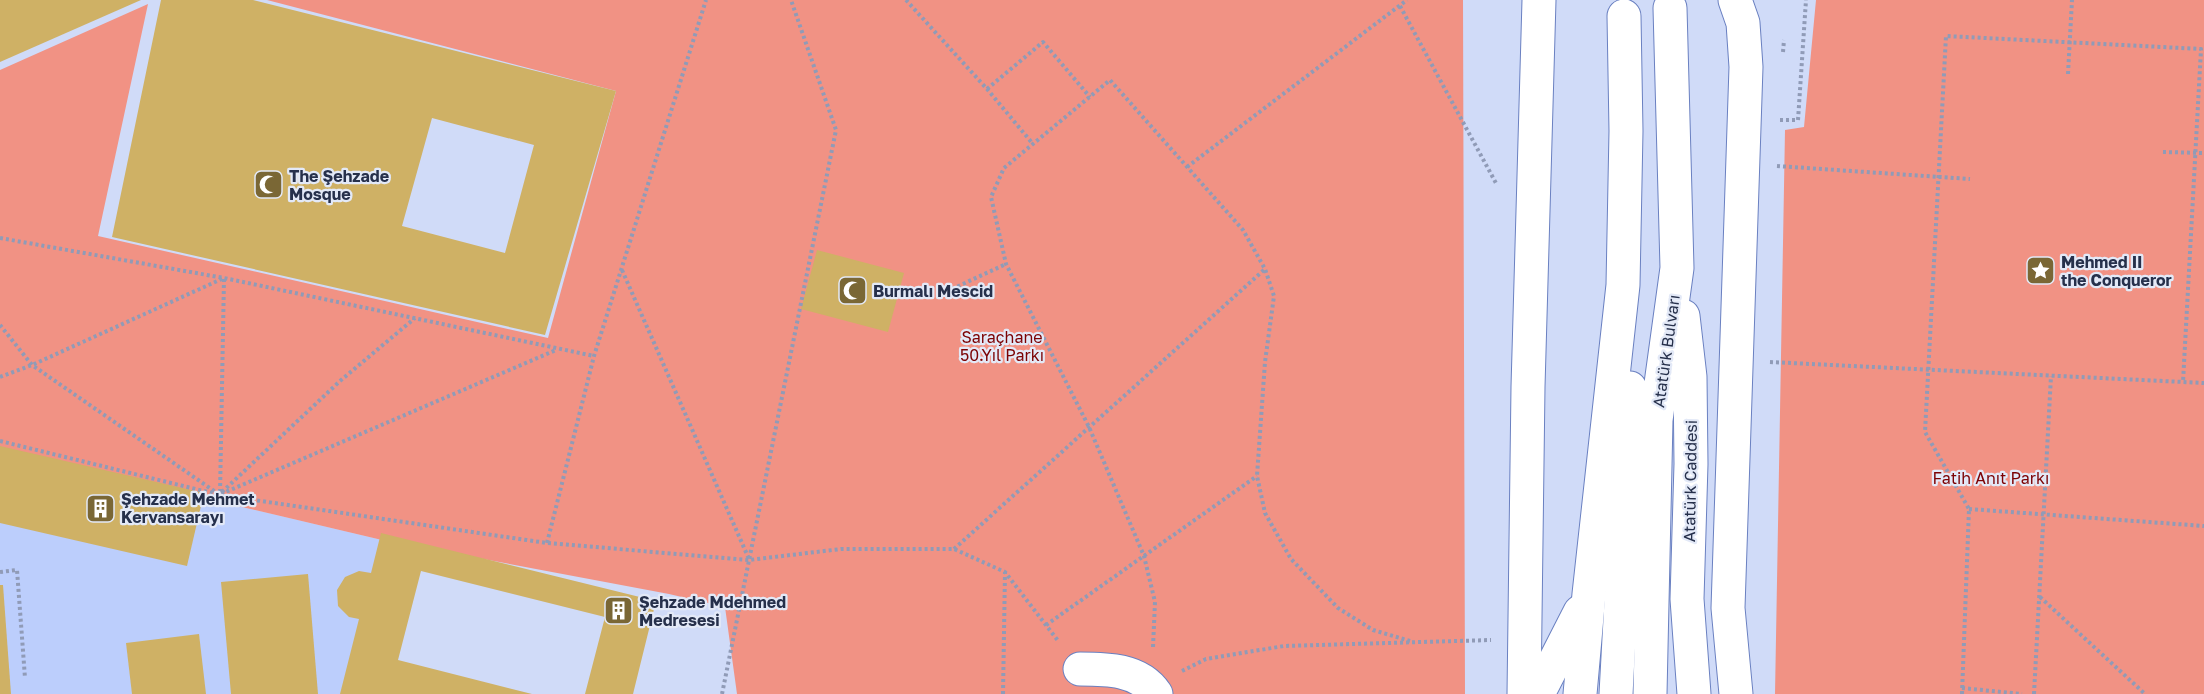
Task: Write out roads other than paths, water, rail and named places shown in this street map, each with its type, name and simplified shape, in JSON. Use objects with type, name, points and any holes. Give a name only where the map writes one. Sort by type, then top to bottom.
[{"type":"main road","points":[[1735,0],[1743,22],[1746,67],[1728,608],[1736,694]]},
{"type":"main road","points":[[1746,67],[1756,0]]},
{"type":"main road","points":[[1524,694],[1528,387],[1536,176],[1539,2]]},
{"type":"main road","name":"Atatürk Bulvarı","points":[[1650,694],[1656,420],[1677,268],[1670,8]]},
{"type":"main road","points":[[1616,694],[1631,417],[1623,285],[1626,131],[1624,16]]},
{"type":"main road","name":"Atatürk Caddesi","points":[[1677,268],[1690,378],[1691,464],[1687,599],[1694,694]]},
{"type":"main road","points":[[1580,694],[1623,285]]},
{"type":"main road","points":[[1538,694],[1589,594]]},
{"type":"main road","points":[[1709,694],[1728,608]]},
{"type":"main road","points":[[1080,669],[1109,669],[1134,675],[1154,690]]},
{"type":"place","name":"The Şehzade Mosque","points":[[268,185]]},
{"type":"place","name":"Mehmed II the Conqueror","points":[[2040,271]]},
{"type":"place","name":"Burmalı Mescid","points":[[852,291]]},
{"type":"place","name":"Şehzade Mehmet Kervansarayı","points":[[100,508]]},
{"type":"place","name":"Şehzade Mdehmed Medresesi","points":[[618,611]]},
{"type":"park label","name":"Saraçhane 50.Yıl Parkı","points":[[1002,346]]},
{"type":"park label","name":"Fatih Anıt Parkı","points":[[1991,478]]}]
